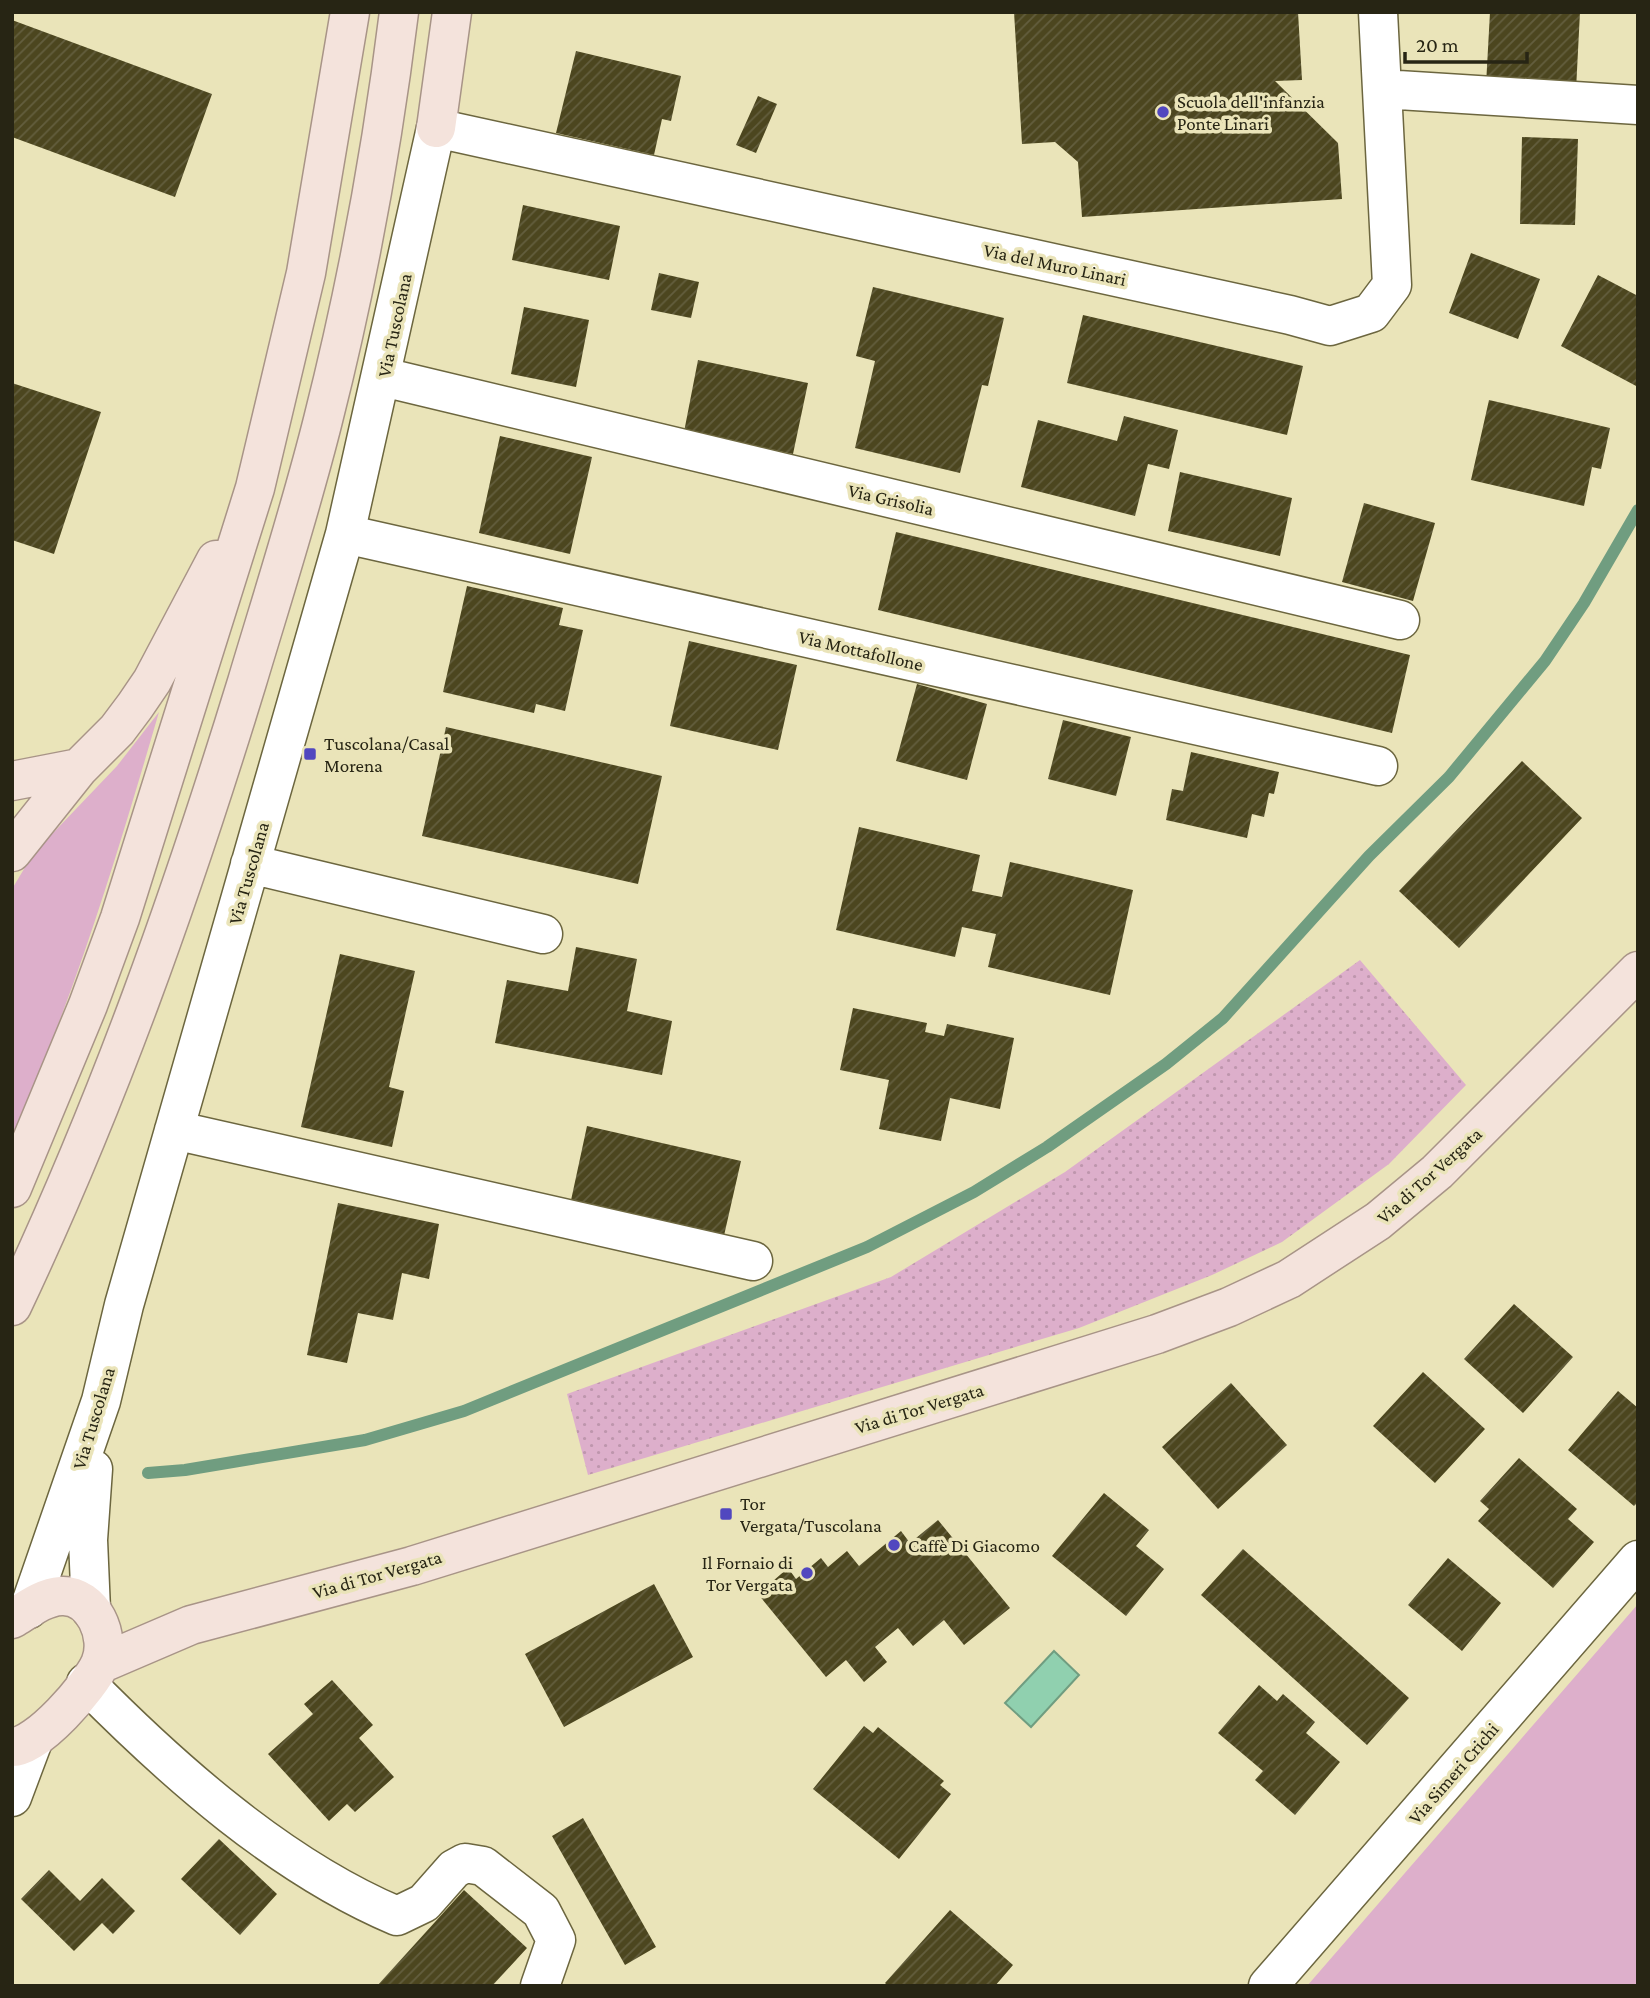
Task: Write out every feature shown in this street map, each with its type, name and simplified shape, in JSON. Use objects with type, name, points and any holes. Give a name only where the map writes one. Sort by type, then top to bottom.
[{"type":"main road","points":[[12,1188],[116,930],[256,488],[309,261],[350,12]]},
{"type":"main road","points":[[12,1306],[75,1166],[148,988],[206,813],[279,575],[323,420],[362,247],[380,150],[399,12]]},
{"type":"main road","points":[[436,128],[452,12]]},
{"type":"main road","points":[[12,852],[79,768],[117,730],[152,681],[256,488]]},
{"type":"main road","points":[[12,781],[79,768]]},
{"type":"main road","name":"Via di Tor Vergata","points":[[93,1673],[191,1625],[412,1566],[1157,1334],[1251,1298],[1340,1249],[1398,1205],[1437,1172],[1638,971]]},
{"type":"main road","points":[[21,1614],[47,1598],[62,1595],[77,1598],[93,1613],[104,1639],[93,1673],[50,1728],[23,1744]]},
{"type":"main road","points":[[93,1613],[138,1624],[191,1625]]},
{"type":"street","name":"Via del Muro Linari","points":[[436,128],[1290,315],[1330,327],[1371,313],[1392,285],[1378,12]]},
{"type":"street","points":[[1382,89],[1638,105]]},
{"type":"street","name":"Via Tuscolana","points":[[21,1614],[71,1491],[101,1401],[124,1304],[345,534],[383,377],[436,128]]},
{"type":"street","name":"Via Grisolia","points":[[383,377],[1400,620]]},
{"type":"street","name":"Via Mottafollone","points":[[345,534],[1378,766]]},
{"type":"street","points":[[250,864],[543,934]]},
{"type":"street","points":[[174,1130],[753,1261]]},
{"type":"street","points":[[93,1613],[89,1510],[101,1401]]},
{"type":"street","name":"Via Simeri Crichi","points":[[1268,1986],[1638,1560]]},
{"type":"street","points":[[93,1673],[147,1744],[257,1832],[355,1898],[397,1916],[424,1903],[454,1869],[465,1863],[483,1866],[541,1911],[556,1940],[541,1986]]},
{"type":"street","points":[[12,1797],[23,1744]]},
{"type":"shaded area","points":[[159,712],[75,980],[12,1136],[12,889],[33,854],[117,766]]},
{"type":"shaded area","points":[[1360,960],[1466,1085],[1389,1164],[1282,1242],[1212,1275],[1079,1328],[588,1475],[567,1394],[891,1277],[1065,1172]]},
{"type":"shaded area","points":[[1638,1604],[1638,1986],[1307,1986]]},
{"type":"shaded area","points":[[1054,1651],[1079,1675],[1031,1727],[1005,1703]]},
{"type":"building","name":"Scuola dell'infanzia Ponte Linari","points":[[1014,12],[1298,12],[1302,80],[1275,81],[1338,143],[1342,199],[1082,217],[1078,162],[1055,142],[1022,144]]},
{"type":"building","points":[[1490,12],[1580,12],[1576,90],[1486,85]]},
{"type":"building","points":[[12,20],[212,94],[175,197],[12,137]]},
{"type":"building","points":[[576,51],[681,76],[671,121],[662,119],[654,155],[556,133]]},
{"type":"building","points":[[758,96],[777,104],[756,153],[736,145]]},
{"type":"building","points":[[1522,137],[1578,139],[1575,225],[1520,224]]},
{"type":"building","points":[[523,205],[620,226],[609,280],[512,260]]},
{"type":"building","points":[[1471,253],[1540,279],[1518,339],[1449,313]]},
{"type":"building","points":[[659,273],[699,282],[691,318],[651,310]]},
{"type":"building","points":[[1598,275],[1638,296],[1638,387],[1561,346]]},
{"type":"building","points":[[873,287],[1004,318],[988,386],[982,385],[960,473],[855,448],[875,361],[856,356]]},
{"type":"building","points":[[524,307],[589,320],[576,387],[511,374]]},
{"type":"building","points":[[1083,315],[1303,366],[1287,435],[1067,383]]},
{"type":"building","points":[[698,360],[808,383],[793,454],[684,432]]},
{"type":"building","points":[[12,383],[101,412],[54,554],[12,540]]},
{"type":"building","points":[[1489,400],[1610,428],[1601,469],[1592,467],[1584,506],[1471,480]]},
{"type":"building","points":[[1124,416],[1178,430],[1169,469],[1148,464],[1135,516],[1021,487],[1038,420],[1117,441]]},
{"type":"building","points":[[500,436],[592,457],[570,554],[479,533]]},
{"type":"building","points":[[1180,472],[1292,498],[1280,556],[1168,531]]},
{"type":"building","points":[[1364,503],[1435,523],[1413,601],[1342,582]]},
{"type":"building","points":[[896,532],[1410,655],[1392,733],[878,610]]},
{"type":"building","points":[[467,586],[563,608],[559,625],[583,630],[565,711],[536,704],[534,713],[443,692]]},
{"type":"building","points":[[689,641],[797,665],[778,750],[670,726]]},
{"type":"building","points":[[917,684],[987,704],[967,780],[896,761]]},
{"type":"building","points":[[1063,720],[1131,737],[1116,796],[1048,779]]},
{"type":"building","points":[[446,727],[662,776],[638,884],[422,836]]},
{"type":"building","points":[[1191,752],[1279,772],[1274,794],[1269,793],[1264,817],[1252,814],[1247,838],[1166,820],[1172,789],[1183,791]]},
{"type":"building","points":[[1522,761],[1582,818],[1459,948],[1399,891]]},
{"type":"building","points":[[859,827],[980,855],[972,891],[1002,897],[1010,862],[1133,890],[1110,995],[988,967],[996,934],[962,927],[955,957],[836,930]]},
{"type":"building","points":[[576,947],[637,959],[627,1011],[672,1021],[662,1075],[495,1043],[507,980],[568,991]]},
{"type":"building","points":[[340,954],[415,971],[389,1087],[404,1091],[392,1147],[301,1127]]},
{"type":"building","points":[[853,1008],[927,1023],[925,1032],[944,1036],[947,1024],[1014,1038],[1000,1109],[950,1098],[941,1141],[879,1129],[889,1080],[840,1070]]},
{"type":"building","points":[[587,1126],[741,1161],[723,1240],[570,1205]]},
{"type":"building","points":[[338,1203],[439,1224],[429,1279],[402,1273],[393,1320],[358,1313],[347,1363],[307,1355]]},
{"type":"building","points":[[1514,1304],[1573,1357],[1523,1413],[1464,1359]]},
{"type":"building","points":[[1423,1372],[1485,1429],[1435,1483],[1373,1426]]},
{"type":"building","points":[[1231,1383],[1287,1445],[1218,1509],[1162,1447]]},
{"type":"building","points":[[1618,1391],[1638,1408],[1638,1502],[1634,1506],[1568,1450]]},
{"type":"building","points":[[1519,1458],[1577,1509],[1568,1519],[1594,1542],[1553,1588],[1478,1521],[1489,1509],[1480,1501]]},
{"type":"building","points":[[1104,1493],[1149,1530],[1136,1546],[1164,1569],[1126,1616],[1052,1556]]},
{"type":"building","points":[[938,1520],[1010,1608],[964,1645],[944,1620],[913,1646],[898,1628],[875,1647],[887,1662],[864,1682],[846,1660],[826,1677],[758,1594],[788,1568],[796,1579],[821,1558],[828,1567],[847,1551],[859,1566],[901,1531],[910,1543]]},
{"type":"building","points":[[1243,1549],[1409,1698],[1367,1745],[1201,1595]]},
{"type":"building","points":[[1448,1558],[1501,1603],[1462,1651],[1408,1605]]},
{"type":"building","points":[[654,1584],[693,1657],[564,1727],[525,1654]]},
{"type":"building","points":[[332,1680],[373,1725],[359,1738],[394,1777],[355,1812],[347,1804],[329,1821],[268,1754],[313,1714],[304,1704]]},
{"type":"building","points":[[1259,1685],[1277,1701],[1283,1694],[1315,1722],[1306,1733],[1340,1762],[1295,1815],[1255,1780],[1263,1771],[1218,1733]]},
{"type":"building","points":[[864,1726],[873,1733],[878,1727],[944,1781],[940,1785],[951,1794],[899,1859],[813,1789]]},
{"type":"building","points":[[583,1818],[656,1947],[625,1965],[552,1836]]},
{"type":"building","points":[[219,1839],[277,1894],[240,1935],[181,1879]]},
{"type":"building","points":[[49,1870],[80,1901],[102,1878],[135,1911],[113,1934],[102,1923],[74,1951],[21,1899]]},
{"type":"building","points":[[464,1890],[527,1948],[492,1986],[377,1986]]},
{"type":"building","points":[[950,1910],[1013,1965],[995,1986],[888,1986],[885,1983]]},
{"type":"waterway","points":[[148,1473],[185,1470],[365,1440],[464,1411],[867,1247],[974,1192],[1047,1147],[1166,1064],[1223,1018],[1369,856],[1449,777],[1545,661],[1584,603],[1638,510]]},
{"type":"place","name":"Scuola dell'infanzia Ponte Linari","points":[[1163,112]]},
{"type":"place","name":"Tuscolana/Casal Morena","points":[[310,754]]},
{"type":"place","name":"Tor Vergata/Tuscolana","points":[[726,1514]]},
{"type":"place","name":"Caffè Di Giacomo","points":[[894,1545]]},
{"type":"place","name":"Il Fornaio di Tor Vergata","points":[[807,1573]]}]
